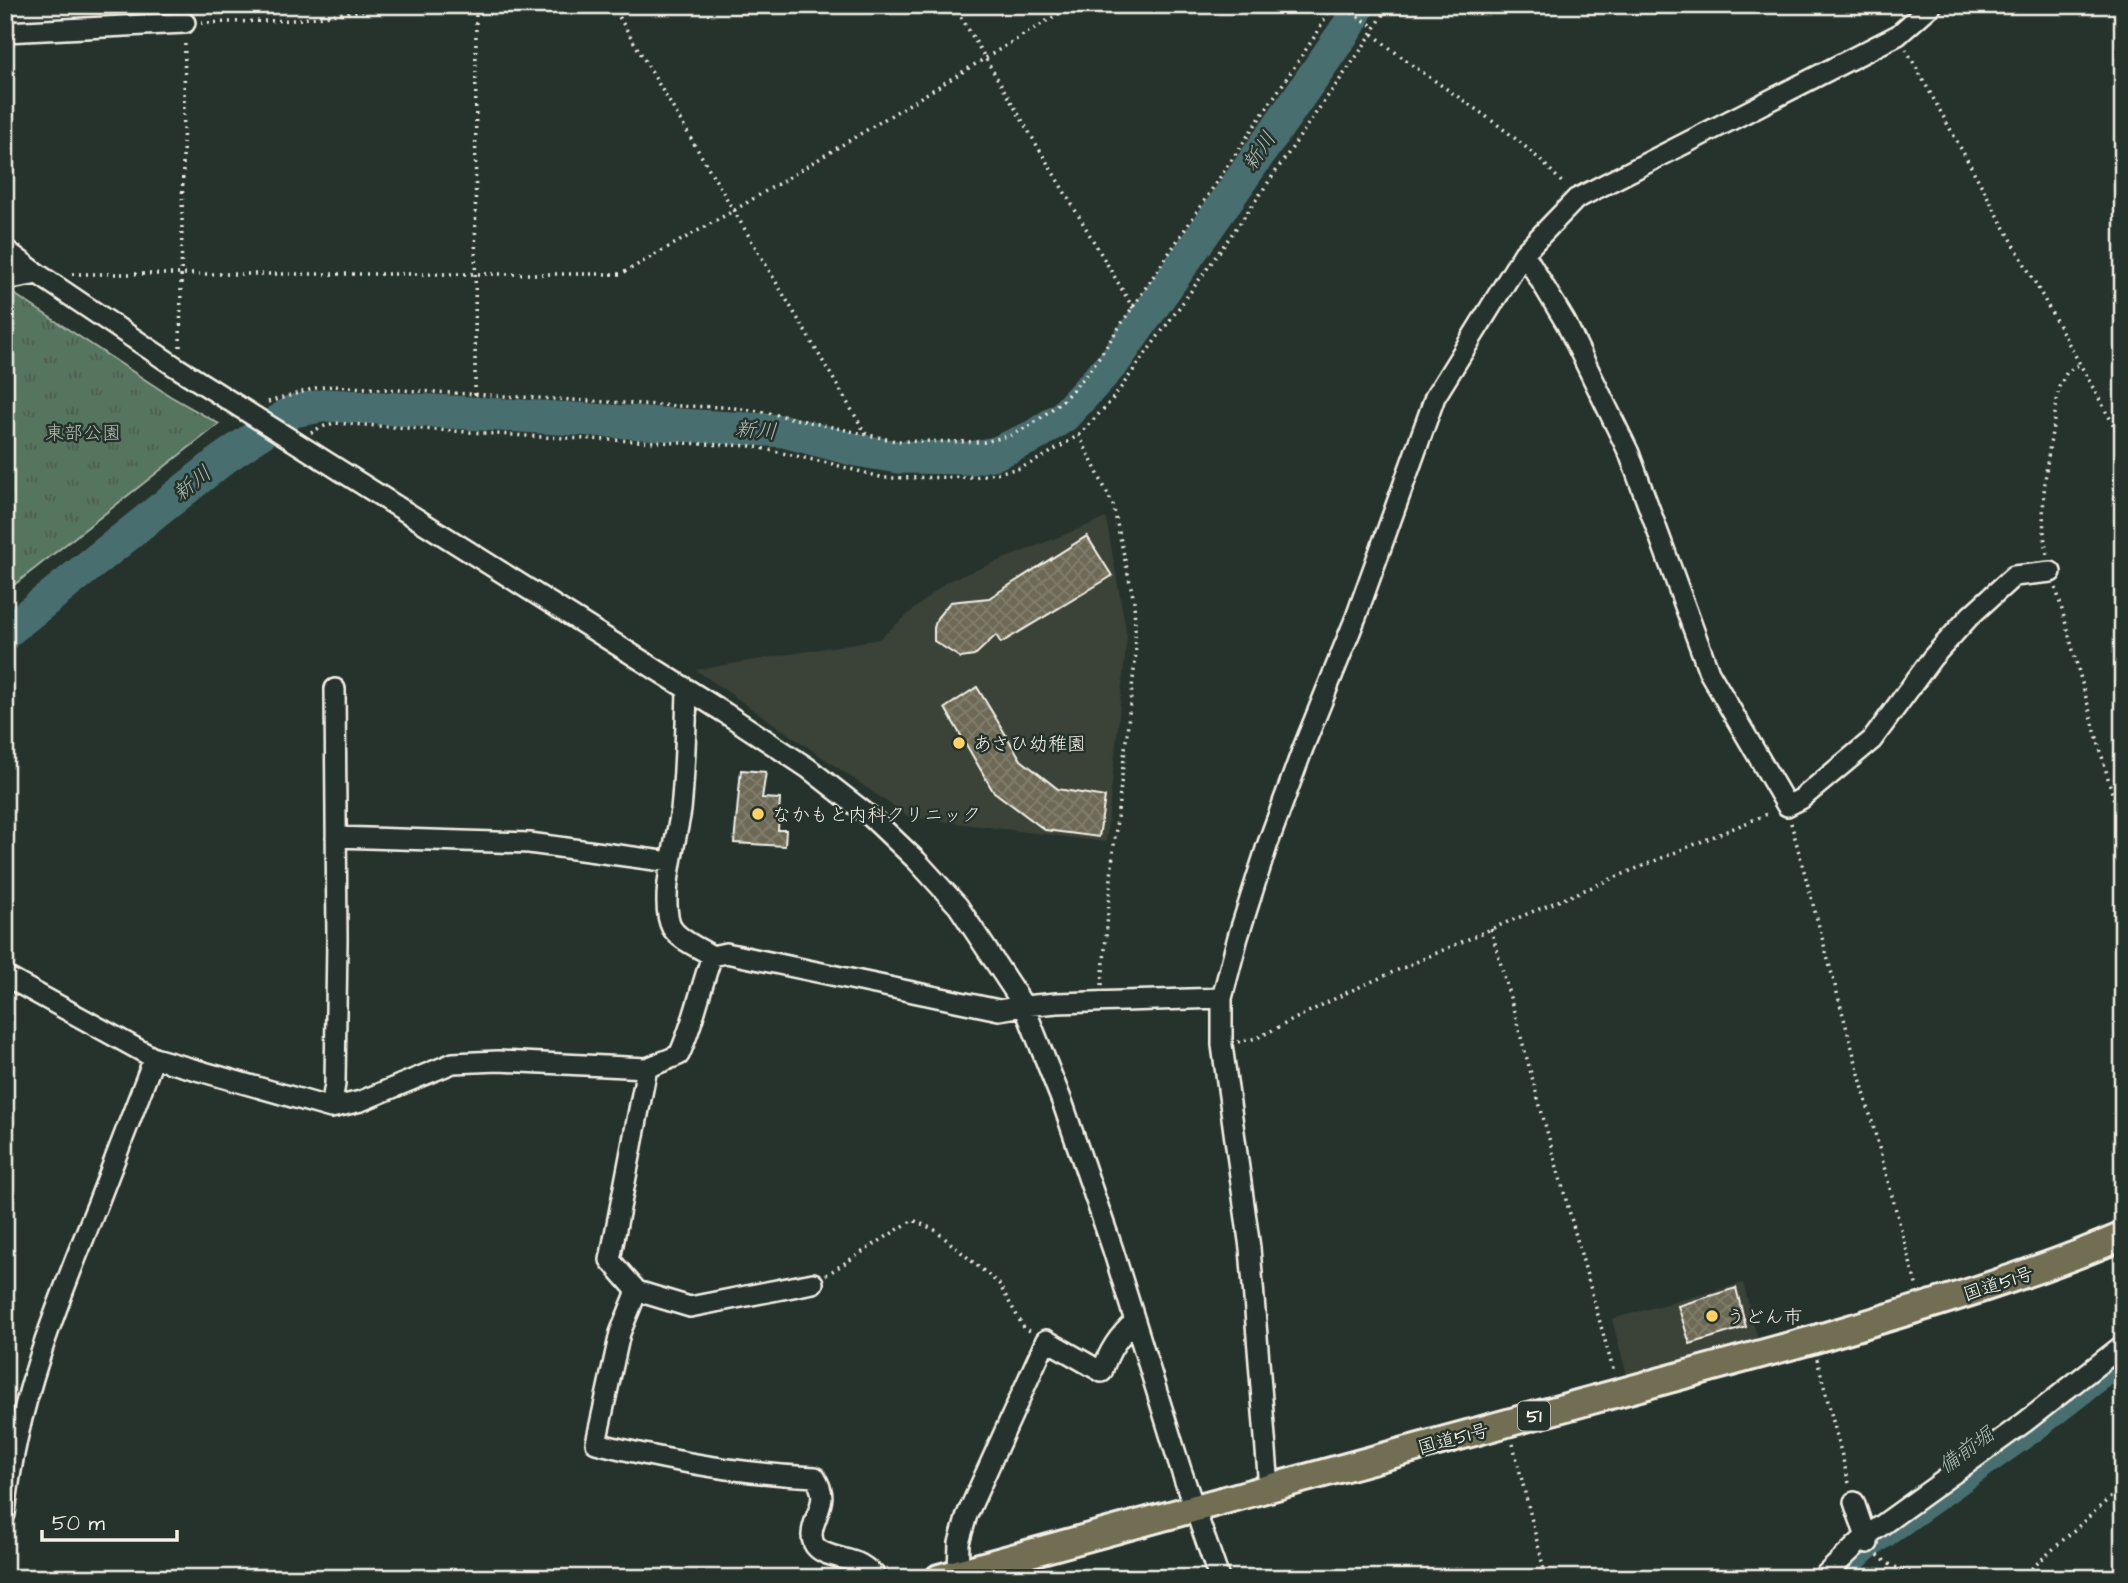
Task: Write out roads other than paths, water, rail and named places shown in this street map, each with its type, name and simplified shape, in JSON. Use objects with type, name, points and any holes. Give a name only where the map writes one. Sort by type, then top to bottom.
[{"type":"highway","name":"国道51号","points":[[949,1575],[1923,1308],[2068,1259],[2123,1236]]},
{"type":"street","points":[[1269,1488],[1250,1248],[1222,1045],[1222,999],[1238,937],[1267,846],[1356,617],[1435,397],[1524,253],[1576,199],[1898,35],[1931,5]]},
{"type":"street","points":[[5,32],[185,23]]},
{"type":"street","points":[[5,248],[38,274],[176,367],[807,768],[872,818],[917,861],[958,906],[1024,1006],[1063,1104],[1181,1470],[1219,1578]]},
{"type":"street","points":[[1524,253],[1566,323],[1629,453],[1709,672],[1787,806],[1801,799],[1872,740],[1932,658],[1970,616],[2014,576],[2051,572]]},
{"type":"street","points":[[5,280],[38,274]]},
{"type":"street","points":[[331,1108],[335,1084],[335,689]]},
{"type":"street","points":[[687,690],[681,801],[670,862],[668,913],[673,929],[682,938],[712,956],[726,953],[999,1010],[1024,1006],[1222,999]]},
{"type":"street","points":[[336,837],[529,843],[670,862]]},
{"type":"street","points":[[5,976],[154,1058],[331,1108],[360,1101],[453,1063],[498,1061],[647,1068],[679,1055],[689,1032],[712,956]]},
{"type":"street","points":[[5,1514],[19,1424],[37,1361],[154,1058]]},
{"type":"street","points":[[647,1068],[610,1259],[637,1291],[690,1307],[813,1283]]},
{"type":"street","points":[[637,1291],[620,1334],[596,1443],[668,1461],[771,1475],[815,1477],[823,1490],[821,1507],[813,1526],[812,1541],[819,1552],[861,1564],[878,1578]]},
{"type":"street","points":[[949,1575],[967,1515],[1046,1340],[1102,1372],[1108,1353],[1118,1337],[1135,1321]]},
{"type":"street","points":[[1822,1578],[1870,1546],[2123,1345]]},
{"type":"street","points":[[1854,1502],[1870,1546]]},
{"type":"waterway","name":"新川","points":[[5,633],[223,459],[293,411],[327,405],[784,431],[856,450],[898,457],[971,458],[996,453],[1034,436],[1064,416],[1114,362],[1349,25],[1359,5]]},
{"type":"waterway","name":"備前堀","points":[[1839,1578],[1868,1551],[2037,1431],[2123,1364]]},
{"type":"place","name":"あさひ幼稚園","points":[[959,743]]},
{"type":"place","name":"なかもと内科クリニック","points":[[758,814]]},
{"type":"place","name":"うどん市","points":[[1712,1316]]},
{"type":"park label","name":"東部公園","points":[[83,432]]}]
